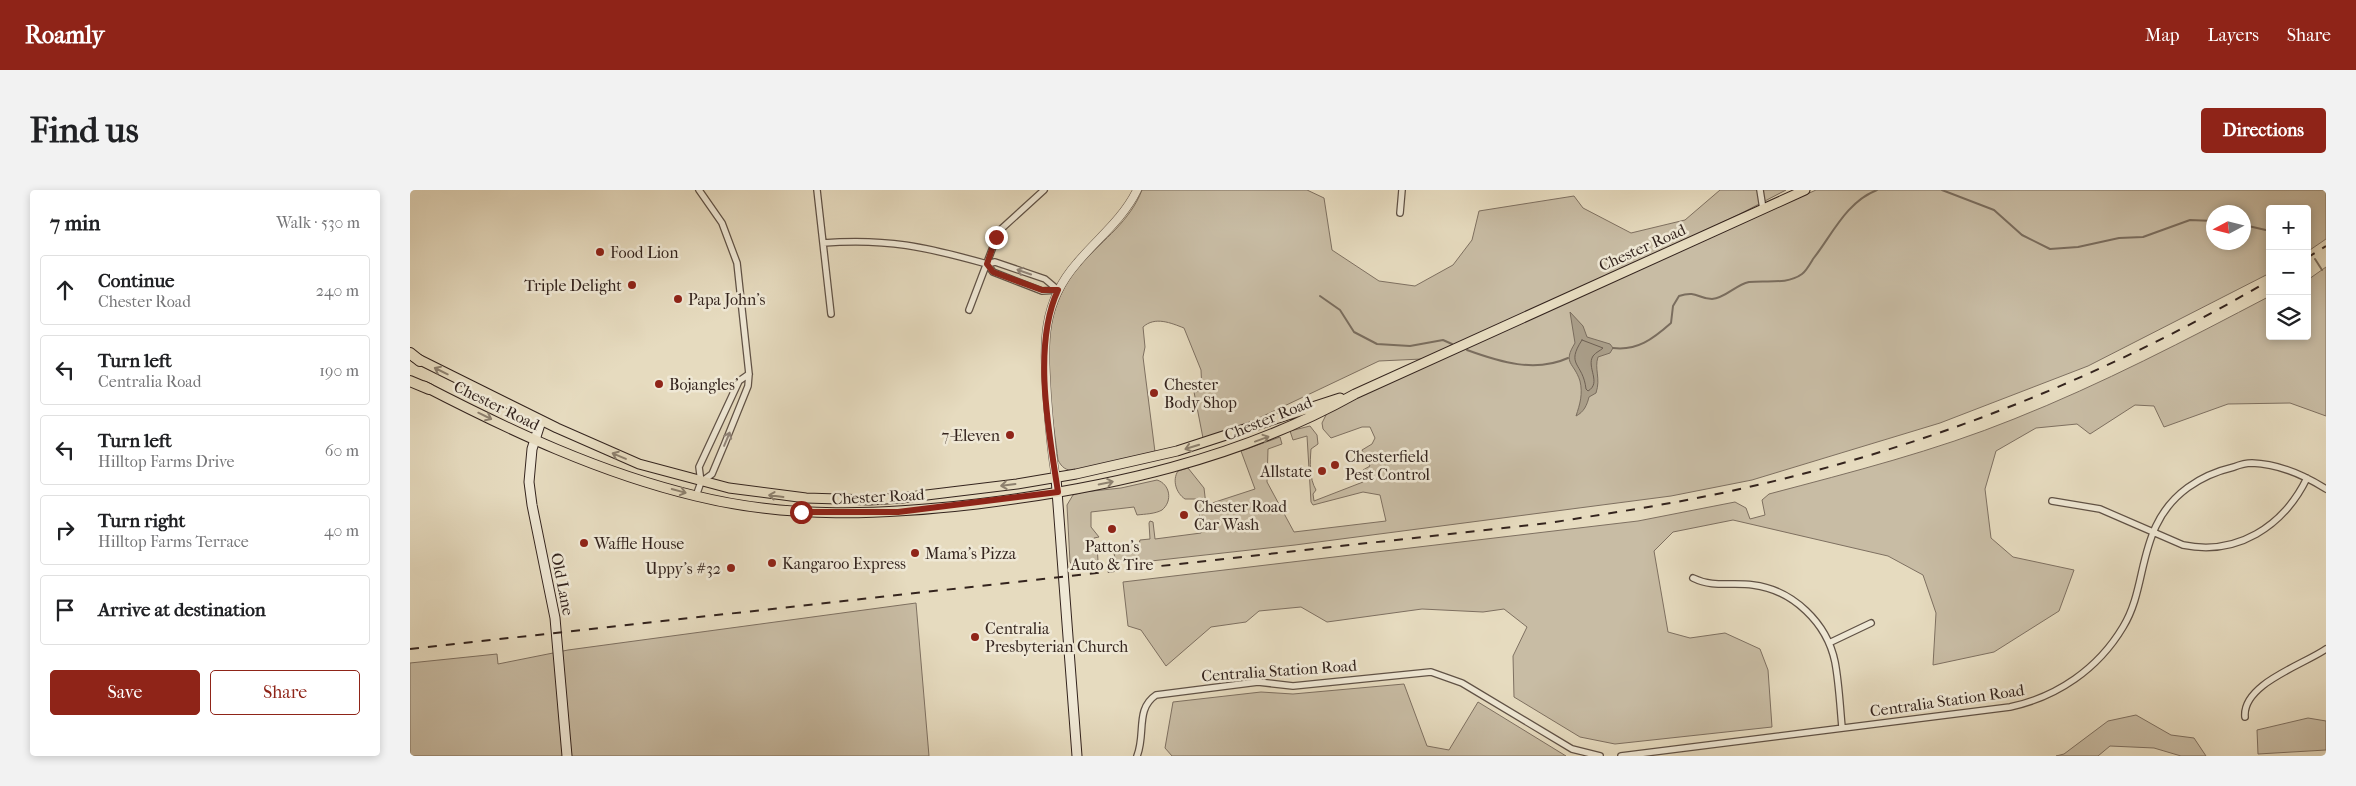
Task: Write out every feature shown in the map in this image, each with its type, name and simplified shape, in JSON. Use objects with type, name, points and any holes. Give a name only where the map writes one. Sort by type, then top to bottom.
[{"type":"highway","points":[[410,354],[420,360]]},
{"type":"highway","points":[[410,380],[429,389]]},
{"type":"main road","name":"Chester Road","points":[[429,389],[534,440],[620,474],[696,496],[801,512],[858,514],[934,509],[1058,492],[1140,476],[1236,448],[1297,424],[1355,394],[1805,190]]},
{"type":"main road","name":"Chester Road","points":[[420,360],[541,421],[640,464],[701,482],[780,496],[870,500],[1016,484],[1135,462],[1177,451],[1355,394]]},
{"type":"main road","name":"Old Lane","points":[[541,421],[534,440],[530,461],[530,492],[555,618],[567,756]]},
{"type":"main road","points":[[1056,478],[1076,756]]},
{"type":"street","points":[[699,190],[722,223],[737,263],[749,374],[748,386],[712,474],[701,482]]},
{"type":"street","points":[[817,190],[831,314]]},
{"type":"street","points":[[969,310],[999,231],[1044,190]]},
{"type":"street","points":[[1056,478],[1048,412],[1044,349],[1047,322],[1058,290],[1077,262],[1126,209],[1137,190]]},
{"type":"street","points":[[1400,213],[1402,190]]},
{"type":"street","points":[[1760,190],[1762,209]]},
{"type":"street","points":[[823,243],[857,240],[919,246],[987,264],[995,262],[1046,279],[1058,290]]},
{"type":"street","points":[[987,264],[993,272],[1042,290],[1058,290]]},
{"type":"street","points":[[696,496],[701,482],[699,467],[739,381],[749,374]]},
{"type":"street","name":"Centralia Station Road","points":[[1621,756],[1842,727],[2010,708],[2038,700],[2064,686],[2096,662],[2124,626],[2135,602],[2153,533],[2168,506],[2193,482],[2223,469],[2250,463],[2277,466],[2307,478],[2326,489]]},
{"type":"street","points":[[2052,502],[2100,509],[2153,533],[2196,548],[2220,547],[2244,542],[2276,520],[2300,492],[2307,478]]},
{"type":"street","points":[[1693,578],[1703,584],[1754,585],[1786,596],[1800,604],[1811,615],[1829,643],[1835,662],[1842,727]]},
{"type":"street","points":[[1829,643],[1871,623]]},
{"type":"street","points":[[2245,716],[2246,704],[2257,690],[2326,649]]},
{"type":"street","name":"Centralia Station Road","points":[[1137,756],[1142,744],[1142,713],[1147,701],[1156,695],[1258,682],[1293,686],[1431,672],[1462,683],[1572,748],[1600,756]]},
{"type":"shaded area","points":[[1142,190],[1307,190],[1324,198],[1332,250],[1379,281],[1415,286],[1453,265],[1472,240],[1479,211],[1574,196],[1583,208],[1631,233],[1685,220],[1720,190],[1786,190],[1738,215],[1518,318],[1422,359],[1379,361],[1238,428],[1203,438],[1194,392],[1202,391],[1201,370],[1184,328],[1174,324],[1153,322],[1143,327],[1145,347],[1143,357],[1155,452],[1074,471],[1069,470],[1063,467],[1058,460],[1051,408],[1048,357],[1050,332],[1056,308],[1066,285],[1082,263],[1124,220]]},
{"type":"shaded area","points":[[1816,190],[2326,190],[2326,239],[2311,249],[2311,205],[2266,205],[2266,275],[2088,366],[1940,423],[1752,480],[1671,496],[1295,545],[1133,563],[1120,562],[1115,559],[1114,553],[1109,551],[1109,547],[1139,544],[1140,540],[1150,539],[1150,521],[1153,522],[1155,539],[1201,533],[1198,499],[1185,499],[1179,493],[1175,482],[1178,471],[1188,468],[1204,488],[1206,505],[1255,489],[1241,451],[1280,437],[1282,444],[1268,449],[1267,482],[1294,532],[1386,521],[1380,495],[1363,492],[1313,505],[1311,502],[1307,436],[1293,440],[1290,431],[1310,426],[1317,435],[1318,444],[1311,449],[1310,459],[1311,475],[1316,490],[1313,494],[1314,501],[1363,482],[1363,470],[1370,466],[1362,450],[1372,444],[1375,438],[1370,427],[1362,427],[1331,438],[1323,429],[1322,423],[1327,413],[1386,384]]},
{"type":"shaded area","points":[[2326,267],[2326,416],[2290,403],[2228,404],[2164,427],[2154,406],[2135,405],[2090,434],[2077,424],[2036,428],[1996,451],[1985,489],[1991,538],[2013,557],[2074,570],[2059,611],[1994,652],[1933,665],[1936,613],[1923,575],[1888,556],[1733,520],[1673,532],[1654,551],[1668,632],[1690,638],[1725,633],[1760,649],[1768,670],[1772,727],[1615,744],[1580,737],[1514,697],[1513,656],[1527,627],[1504,609],[1483,612],[1422,609],[1327,622],[1301,607],[1259,611],[1246,622],[1211,627],[1166,666],[1141,630],[1128,626],[1123,582],[1638,521],[1735,502],[1746,508],[1750,519],[1765,515],[1762,500],[1769,494],[1924,451],[1984,431],[2112,376],[2266,298],[2266,340],[2311,340],[2311,278]]},
{"type":"shaded area","points":[[1157,480],[1165,485],[1169,498],[1162,510],[1137,515],[1134,507],[1091,512],[1091,527],[1099,537],[1094,538],[1094,545],[1097,545],[1098,561],[1090,565],[1072,565],[1070,562],[1067,505],[1073,495],[1083,492],[1121,488]]},
{"type":"shaded area","points":[[916,603],[929,756],[410,756],[410,663],[497,654],[498,664],[568,650]]},
{"type":"shaded area","points":[[1404,684],[1427,746],[1449,750],[1478,702],[1566,756],[1172,756],[1165,748],[1173,702],[1261,692],[1293,694]]},
{"type":"shaded area","points":[[2136,715],[2171,735],[2194,738],[2206,756],[2181,756],[2154,748],[2110,746],[2098,756],[2056,756],[2064,754],[2108,721]]},
{"type":"shaded area","points":[[2308,718],[2326,721],[2326,750],[2258,754],[2257,730]]},
{"type":"water","points":[[1570,312],[1583,326],[1587,337],[1610,344],[1613,348],[1610,353],[1598,357],[1596,393],[1589,397],[1585,408],[1576,416],[1581,390],[1578,375],[1569,359],[1575,343]]},
{"type":"waterway","points":[[1613,348],[1637,346],[1658,334],[1671,323],[1673,306],[1679,296],[1694,294],[1712,299],[1749,282],[1790,280],[1802,274],[1848,211],[1866,195],[1877,190]]},
{"type":"waterway","points":[[1942,190],[1994,210],[2022,235],[2050,249],[2078,247],[2119,238],[2143,237],[2190,220],[2206,221]]},
{"type":"waterway","points":[[2251,227],[2266,230]]},
{"type":"waterway","points":[[2315,259],[2322,270]]},
{"type":"waterway","points":[[1320,296],[1340,310],[1354,332],[1377,344],[1410,346],[1443,340],[1452,344]]},
{"type":"waterway","points":[[1467,350],[1505,362],[1530,365],[1543,365],[1568,358]]},
{"type":"railway","points":[[2311,255],[2326,246]]},
{"type":"railway","points":[[410,649],[1549,523],[1702,497],[1821,469],[1888,450],[1954,428],[2084,376],[2147,346],[2266,282]]},
{"type":"place","name":"Food Lion","points":[[600,252]]},
{"type":"place","name":"Triple Delight","points":[[632,285]]},
{"type":"place","name":"Papa John's","points":[[678,299]]},
{"type":"place","name":"Bojangles'","points":[[659,384]]},
{"type":"place","name":"Chester Body Shop","points":[[1154,393]]},
{"type":"place","name":"7-Eleven","points":[[1010,435]]},
{"type":"place","name":"Chesterfield Pest Control","points":[[1335,465]]},
{"type":"place","name":"Allstate","points":[[1322,471]]},
{"type":"place","name":"Chester Road Car Wash","points":[[1184,515]]},
{"type":"place","name":"Patton's Auto & Tire","points":[[1112,529]]},
{"type":"place","name":"Waffle House","points":[[584,543]]},
{"type":"place","name":"Mama's Pizza","points":[[915,553]]},
{"type":"place","name":"Kangaroo Express","points":[[772,563]]},
{"type":"place","name":"Uppy's #32","points":[[731,568]]},
{"type":"place","name":"Centralia Presbyterian Church","points":[[975,637]]},
{"type":"route","points":[[801,512],[818,514],[898,512],[1058,492],[1053,460],[1044,349],[1047,322],[1058,290],[1042,290],[993,272],[987,264],[996,237]]}]
